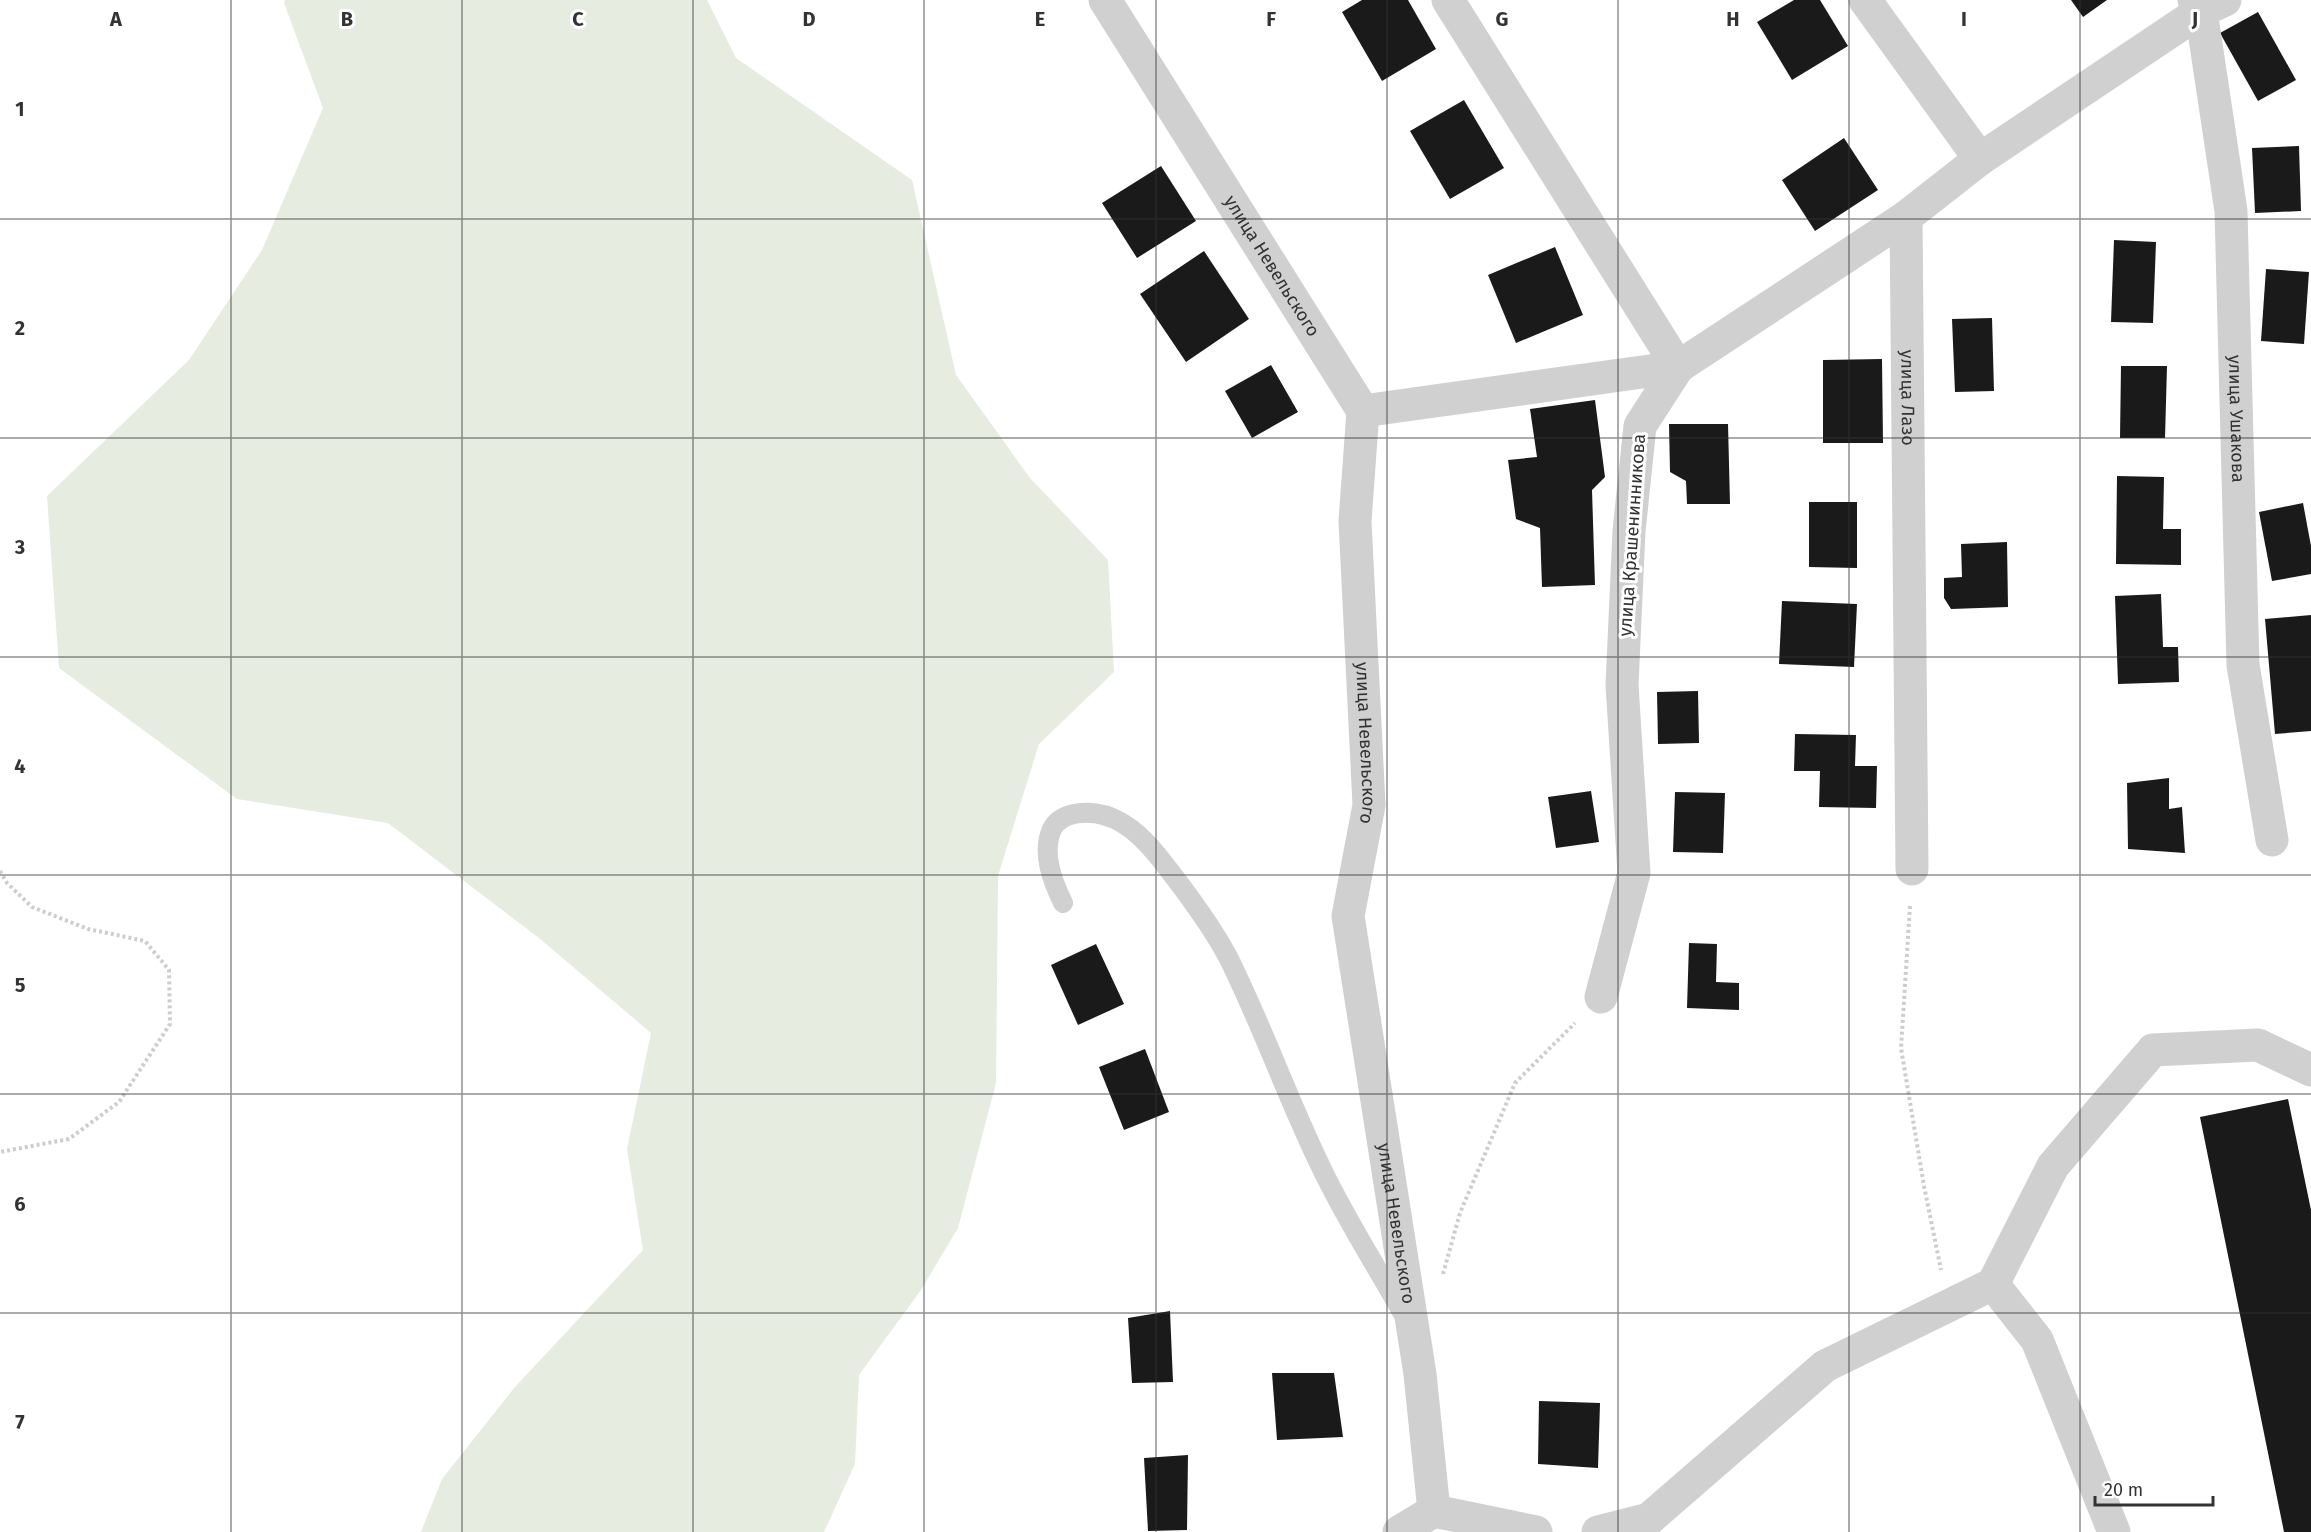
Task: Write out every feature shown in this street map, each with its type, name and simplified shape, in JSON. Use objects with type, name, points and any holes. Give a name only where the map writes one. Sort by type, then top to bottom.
[{"type":"street","name":"улица Невельского","points":[[1105,0],[1363,411],[1355,521],[1369,805],[1348,916],[1420,1374],[1434,1511]]},
{"type":"street","points":[[1448,0],[1678,367]]},
{"type":"street","points":[[1865,0],[1980,159]]},
{"type":"street","points":[[1363,411],[1678,367],[1906,217],[1980,159],[2206,4]]},
{"type":"street","name":"улица Ушакова","points":[[2206,4],[2231,211],[2243,665],[2272,840]]},
{"type":"street","name":"улица Лазо","points":[[1906,217],[1912,869]]},
{"type":"street","name":"улица Крашенинникова","points":[[1601,997],[1634,873],[1622,685],[1629,531],[1640,426],[1678,367]]},
{"type":"street","points":[[1598,1532],[1652,1525],[1825,1366],[1993,1284],[2053,1166],[2153,1050],[2258,1045],[2311,1070]]},
{"type":"street","points":[[1993,1284],[2037,1340],[2114,1532]]},
{"type":"street","points":[[1399,1532],[1434,1511],[1536,1532]]},
{"type":"lane","points":[[1063,903],[1052,877],[1048,850],[1053,826],[1064,818],[1087,813],[1116,818],[1129,827],[1157,855],[1187,895],[1227,956],[1320,1166],[1413,1331]]},
{"type":"path","points":[[1912,869],[1901,1048],[1924,1186],[1949,1306]]},
{"type":"path","points":[[0,872],[8,884],[32,907],[88,929],[145,941],[169,970],[170,1024],[119,1102],[69,1139],[0,1152]]},
{"type":"path","points":[[1441,1279],[1461,1213],[1515,1083],[1601,997]]},
{"type":"shaded area","points":[[285,0],[707,0],[736,58],[912,180],[956,375],[1030,478],[1108,560],[1114,672],[1039,744],[998,876],[996,1083],[958,1228],[921,1290],[859,1375],[855,1464],[824,1532],[421,1532],[442,1479],[515,1387],[643,1250],[627,1149],[651,1033],[539,938],[388,823],[237,799],[59,668],[47,496],[189,360],[262,250],[323,108],[284,3]]},
{"type":"building","points":[[1362,0],[1408,0],[1436,49],[1382,81],[1342,12]]},
{"type":"building","points":[[1794,0],[1820,0],[1848,46],[1792,80],[1757,22]]},
{"type":"building","points":[[2071,0],[2107,0],[2083,17]]},
{"type":"building","points":[[2258,12],[2296,80],[2258,101],[2220,33]]},
{"type":"building","points":[[1464,100],[1504,168],[1450,199],[1410,131]]},
{"type":"building","points":[[1844,138],[1878,190],[1815,231],[1782,180]]},
{"type":"building","points":[[2299,146],[2301,211],[2255,213],[2252,148]]},
{"type":"building","points":[[1161,166],[1196,221],[1137,258],[1102,203]]},
{"type":"building","points":[[2114,240],[2156,242],[2153,323],[2111,322]]},
{"type":"building","points":[[1555,247],[1583,315],[1516,343],[1488,275]]},
{"type":"building","points":[[1204,251],[1249,319],[1186,362],[1140,294]]},
{"type":"building","points":[[2266,269],[2309,272],[2304,344],[2261,341]]},
{"type":"building","points":[[1992,318],[1994,391],[1955,392],[1952,319]]},
{"type":"building","points":[[1882,359],[1883,443],[1823,443],[1823,360]]},
{"type":"building","points":[[1271,365],[1298,412],[1252,438],[1225,391]]},
{"type":"building","points":[[2121,366],[2167,366],[2165,438],[2120,438]]},
{"type":"building","points":[[1595,400],[1605,477],[1592,490],[1595,585],[1542,587],[1540,528],[1516,519],[1508,460],[1537,457],[1530,409]]},
{"type":"building","points":[[1669,424],[1728,424],[1730,504],[1687,504],[1686,481],[1670,472]]},
{"type":"building","points":[[2117,476],[2164,477],[2163,529],[2181,529],[2181,565],[2116,564]]},
{"type":"building","points":[[1809,502],[1857,502],[1857,568],[1809,567]]},
{"type":"building","points":[[2303,503],[2311,546],[2311,574],[2272,581],[2259,512]]},
{"type":"building","points":[[2007,542],[2008,607],[1951,609],[1944,598],[1944,578],[1962,577],[1961,544]]},
{"type":"building","points":[[2161,594],[2163,647],[2178,647],[2179,682],[2118,684],[2115,596]]},
{"type":"building","points":[[1782,601],[1857,604],[1854,667],[1779,664]]},
{"type":"building","points":[[2311,615],[2311,731],[2275,734],[2265,619]]},
{"type":"building","points":[[1698,691],[1699,743],[1658,744],[1657,692]]},
{"type":"building","points":[[1795,734],[1856,735],[1855,766],[1877,766],[1876,808],[1819,807],[1820,771],[1794,771]]},
{"type":"building","points":[[2169,778],[2169,809],[2182,807],[2185,853],[2128,849],[2127,783]]},
{"type":"building","points":[[1591,791],[1599,842],[1556,848],[1548,797]]},
{"type":"building","points":[[1675,792],[1725,793],[1723,853],[1673,852]]},
{"type":"building","points":[[1689,943],[1717,944],[1716,982],[1739,983],[1739,1010],[1687,1008]]},
{"type":"building","points":[[1096,944],[1124,1004],[1078,1025],[1051,965]]},
{"type":"building","points":[[1145,1049],[1169,1112],[1124,1130],[1099,1067]]},
{"type":"building","points":[[2288,1099],[2311,1210],[2311,1532],[2284,1532],[2200,1117]]},
{"type":"building","points":[[1170,1311],[1173,1382],[1132,1383],[1128,1318]]},
{"type":"building","points":[[1272,1373],[1334,1373],[1343,1437],[1277,1440]]},
{"type":"building","points":[[1539,1401],[1600,1403],[1598,1468],[1538,1464]]},
{"type":"building","points":[[1188,1455],[1187,1530],[1148,1531],[1144,1458]]}]
